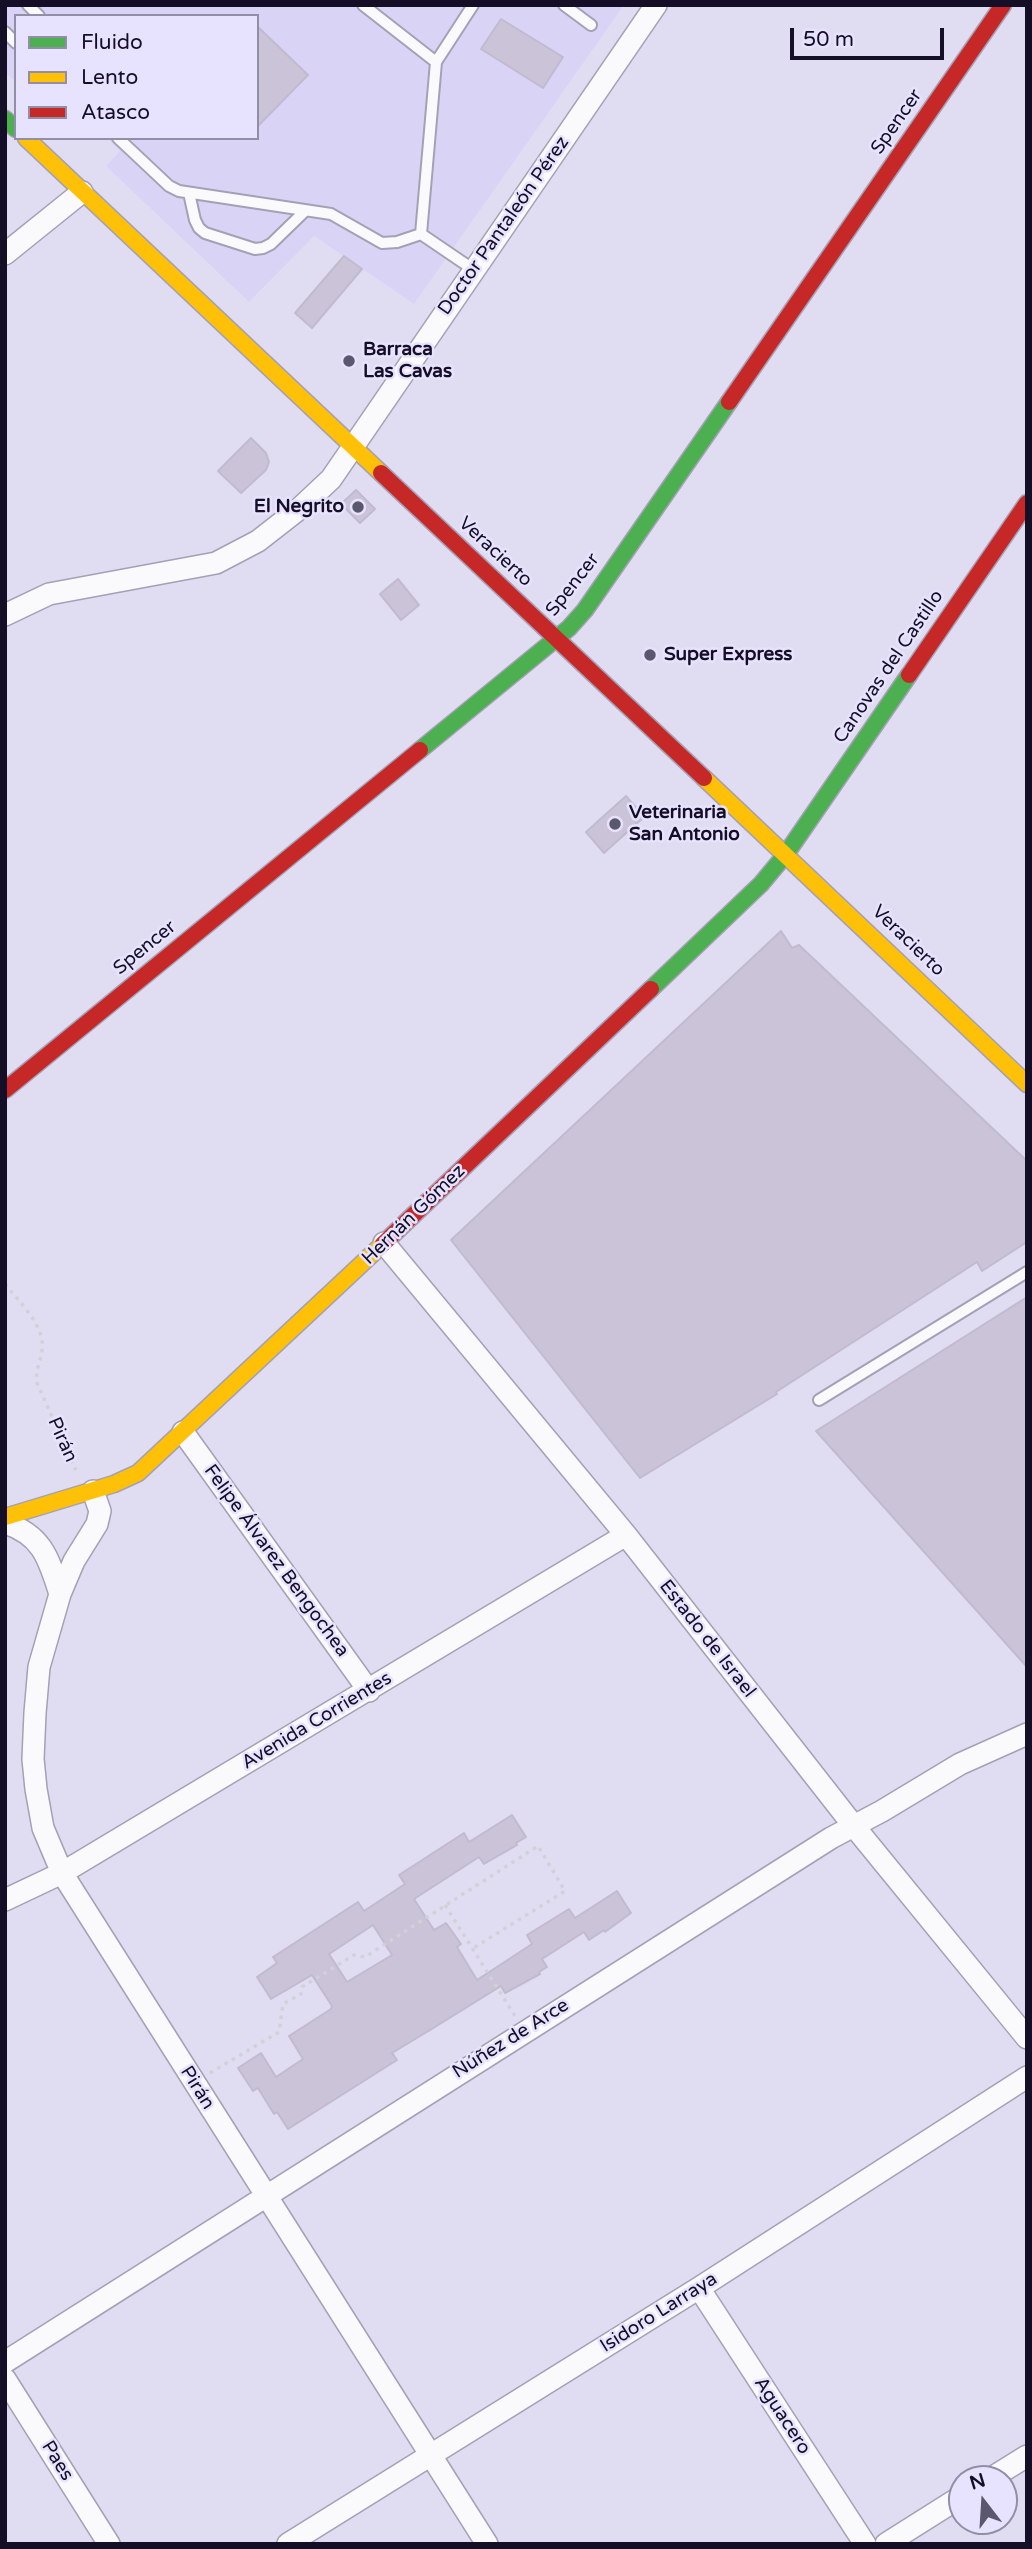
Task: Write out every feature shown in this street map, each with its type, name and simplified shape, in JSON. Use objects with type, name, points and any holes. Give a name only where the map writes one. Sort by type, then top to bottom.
[{"type":"street","name":"Doctor Pantaleón Pérez","points":[[5,615],[49,594],[190,569],[232,556],[258,541],[299,509],[331,479],[656,5]]},
{"type":"street","name":"Spencer","points":[[5,1090],[557,638],[585,610],[1003,5]]},
{"type":"street","name":"Veracierto","points":[[30,140],[1027,1084]]},
{"type":"street","points":[[5,254],[82,192]]},
{"type":"street","name":"Canovas del Castillo","points":[[786,854],[1027,503]]},
{"type":"street","name":"Hernán Gómez","points":[[5,1517],[93,1491],[138,1473],[761,884],[786,854]]},
{"type":"street","name":"Estado de Israel","points":[[384,1243],[626,1535],[853,1825],[1027,2038]]},
{"type":"street","name":"Felipe Álvarez Bengochea","points":[[183,1432],[369,1691]]},
{"type":"street","name":"Pirán","points":[[93,1491],[100,1511],[97,1524],[75,1561],[60,1594],[39,1667],[33,1759],[43,1828],[62,1873],[487,2544]]},
{"type":"street","points":[[5,1523],[27,1533],[38,1542],[48,1557],[60,1594]]},
{"type":"street","name":"Avenida Corrientes","points":[[5,1900],[62,1873],[626,1535]]},
{"type":"street","name":"Núñez de Arce","points":[[5,2362],[853,1825],[882,1811],[960,1764],[1027,1734]]},
{"type":"street","name":"Isidoro Larraya","points":[[288,2544],[699,2288],[1027,2077]]},
{"type":"street","name":"Aguacero","points":[[699,2288],[865,2544]]},
{"type":"street","name":"Paes","points":[[5,2379],[109,2544]]},
{"type":"street","points":[[886,2544],[948,2505]]},
{"type":"lane","points":[[363,5],[436,62]]},
{"type":"lane","points":[[421,234],[436,62],[473,5]]},
{"type":"lane","points":[[564,5],[591,24]]},
{"type":"lane","points":[[120,140],[169,186],[188,193],[331,215],[382,243],[397,242],[421,234]]},
{"type":"lane","points":[[188,193],[199,228],[205,233],[255,249],[271,244],[305,211]]},
{"type":"lane","points":[[421,234],[474,270]]},
{"type":"lane","points":[[819,1400],[1027,1272]]},
{"type":"path","name":"Pirán","points":[[5,1284],[41,1335],[43,1350],[35,1371],[37,1384],[78,1475],[93,1491]]},
{"type":"path","points":[[194,2083],[279,2032],[283,2004],[300,1994],[302,1987],[354,1955],[366,1957],[538,1846],[565,1891],[472,1949]]},
{"type":"path","points":[[445,1905],[524,2032]]},
{"type":"shaded area","points":[[5,5],[624,5],[414,304],[314,236],[249,302],[106,166],[120,151],[109,140],[259,140],[259,14],[14,14],[14,80],[5,72]]},
{"type":"building","points":[[501,19],[563,57],[543,88],[481,49]]},
{"type":"building","points":[[259,28],[308,75],[259,125]]},
{"type":"building","points":[[344,256],[362,269],[312,328],[295,313]]},
{"type":"building","points":[[251,438],[266,453],[269,462],[266,470],[241,493],[218,471]]},
{"type":"building","name":"El Negrito","points":[[356,490],[375,509],[360,523],[341,504]]},
{"type":"building","points":[[398,579],[419,605],[401,620],[380,594]]},
{"type":"building","name":"Veterinaria San Antonio","points":[[626,796],[644,817],[604,853],[586,832]]},
{"type":"building","points":[[781,931],[792,948],[799,945],[1027,1161],[1027,1242],[982,1271],[977,1262],[776,1392],[777,1394],[640,1478],[451,1240]]},
{"type":"building","points":[[1027,1297],[1027,1667],[816,1431]]},
{"type":"building","points":[[512,1815],[526,1837],[484,1864],[479,1857],[414,1899],[434,1930],[446,1923],[461,1944],[457,1947],[477,1980],[532,1944],[527,1935],[569,1909],[575,1918],[617,1891],[631,1913],[589,1940],[584,1932],[542,1959],[547,1967],[539,1972],[540,1974],[505,1993],[501,1986],[392,2053],[397,2060],[288,2129],[277,2112],[274,2114],[258,2088],[253,2091],[238,2068],[261,2053],[276,2077],[303,2059],[289,2036],[332,2006],[312,1975],[271,1999],[257,1977],[277,1963],[273,1957],[358,1902],[364,1911],[405,1884],[399,1875],[464,1833],[469,1842]],"holes":[[[373,1925],[392,1955],[347,1982],[329,1954]]]},
{"type":"traffic: fast","points":[[5,119],[14,127]]},
{"type":"traffic: fast","points":[[420,750],[569,628],[585,610],[729,402]]},
{"type":"traffic: fast","points":[[651,989],[761,884],[786,854],[909,675]]},
{"type":"traffic: slow","points":[[28,140],[381,473]]},
{"type":"traffic: slow","points":[[704,778],[1027,1084]]},
{"type":"traffic: slow","points":[[5,1517],[114,1484],[138,1473],[383,1244]]},
{"type":"traffic: jam","points":[[729,402],[1003,5]]},
{"type":"traffic: jam","points":[[381,473],[704,778]]},
{"type":"traffic: jam","points":[[909,675],[1027,503]]},
{"type":"traffic: jam","points":[[5,1090],[420,750]]},
{"type":"traffic: jam","points":[[383,1244],[651,989]]},
{"type":"place","name":"Barraca Las Cavas","points":[[349,361]]},
{"type":"place","name":"El Negrito","points":[[358,507]]},
{"type":"place","name":"Super Express","points":[[650,655]]},
{"type":"place","name":"Veterinaria San Antonio","points":[[615,824]]}]
